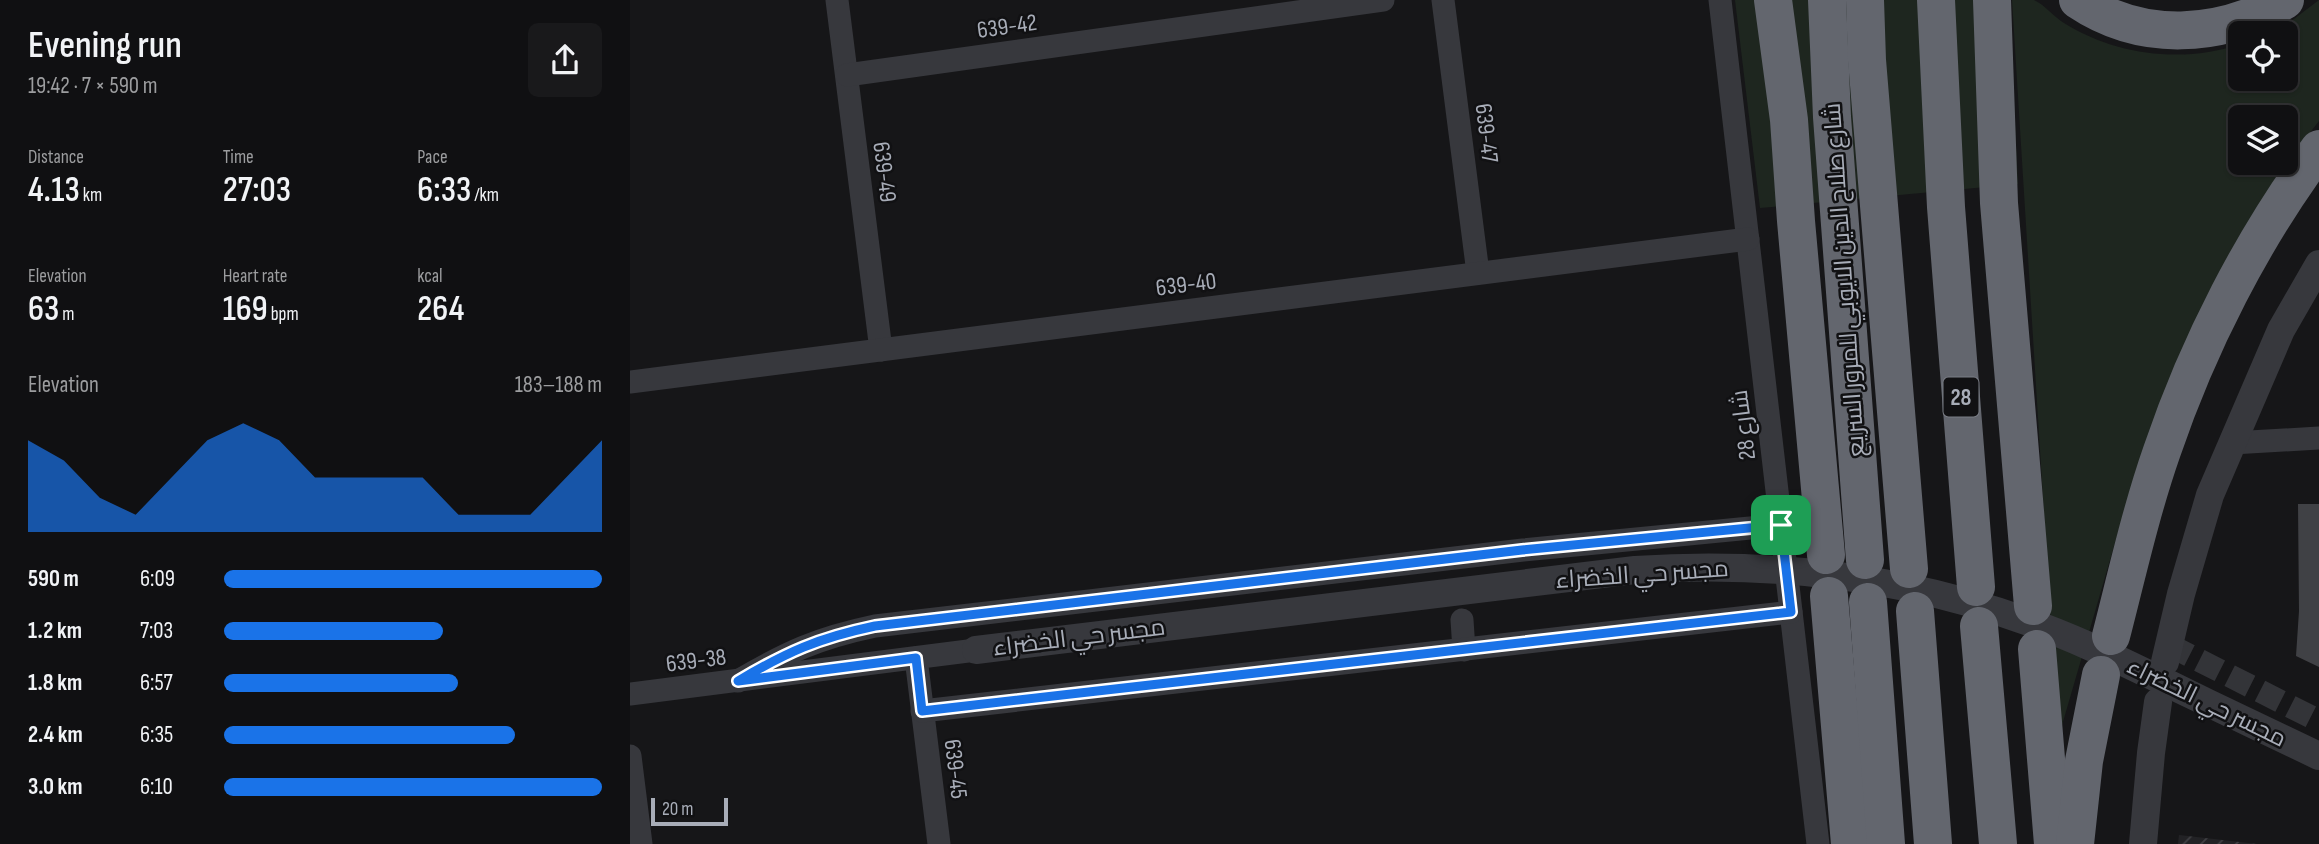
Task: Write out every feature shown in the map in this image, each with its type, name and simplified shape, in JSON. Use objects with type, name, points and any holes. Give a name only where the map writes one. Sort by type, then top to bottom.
[{"type":"highway","points":[[1773,0],[1789,120],[1826,555]]},
{"type":"highway","name":"شارع صلاح الدين الايوبي للمرور السريع","points":[[1827,0],[1865,559]]},
{"type":"highway","name":"شارع صلاح الدين الايوبي للمرور السريع","points":[[1865,0],[1867,60],[1909,569]]},
{"type":"highway","name":"28","points":[[1936,0],[1946,207],[1976,587]]},
{"type":"highway","points":[[1992,0],[1999,203],[2033,606]]},
{"type":"highway","points":[[2078,0],[2101,14],[2124,23],[2172,32],[2198,31],[2225,25],[2254,16],[2285,0]]},
{"type":"highway","points":[[2111,636],[2149,493],[2189,382],[2222,311],[2264,233],[2319,149]]},
{"type":"highway","points":[[1829,596],[1850,844]]},
{"type":"highway","points":[[1868,602],[1886,844]]},
{"type":"highway","points":[[1915,611],[1933,844]]},
{"type":"highway","points":[[1979,626],[1998,844]]},
{"type":"highway","points":[[2037,649],[2053,844]]},
{"type":"highway","points":[[2075,844],[2086,748],[2101,675]]},
{"type":"street","name":"639-49","points":[[837,0],[881,350]]},
{"type":"street","name":"639-42","points":[[847,75],[1383,0]]},
{"type":"street","name":"639-47","points":[[1443,0],[1478,273]]},
{"type":"street","name":"شارع 28","points":[[1720,0],[1818,844]]},
{"type":"street","name":"639-40","points":[[630,382],[1748,239]]},
{"type":"street","points":[[2165,662],[2193,547],[2210,495],[2281,330],[2319,264]]},
{"type":"street","points":[[2232,443],[2319,438]]},
{"type":"street","points":[[738,681],[792,650],[815,641],[875,626],[1459,568],[1781,525]]},
{"type":"street","name":"مجسر حي الخضراء","points":[[976,650],[1635,570],[1722,567],[1798,570],[1907,587],[2027,621],[2118,659],[2319,756]]},
{"type":"street","points":[[922,711],[1791,612]]},
{"type":"street","points":[[1462,621],[1464,650]]},
{"type":"street","name":"639-38","points":[[630,694],[976,650]]},
{"type":"street","name":"639-45","points":[[916,658],[939,844]]},
{"type":"street","points":[[2143,844],[2158,702]]},
{"type":"street","points":[[630,756],[641,844]]},
{"type":"shaded area","points":[[1735,0],[2009,0],[2018,184],[1760,208]]},
{"type":"shaded area","points":[[2012,0],[2034,0],[2084,34],[2127,49],[2173,55],[2196,54],[2228,47],[2228,91],[2298,91],[2298,21],[2290,21],[2319,0],[2319,121],[2298,148],[2298,105],[2228,105],[2228,175],[2283,175],[2137,467],[2058,739]]},
{"type":"shaded area","points":[[2179,835],[2257,844],[2178,844]]},
{"type":"building","points":[[2298,504],[2319,504],[2319,667],[2296,656],[2299,611]]},
{"type":"tunnel","points":[[2169,645],[2319,721]]},
{"type":"route","points":[[1781,525],[1791,612],[922,711],[916,658],[738,681],[792,650],[815,641],[875,626],[1522,550],[1781,525]]}]
